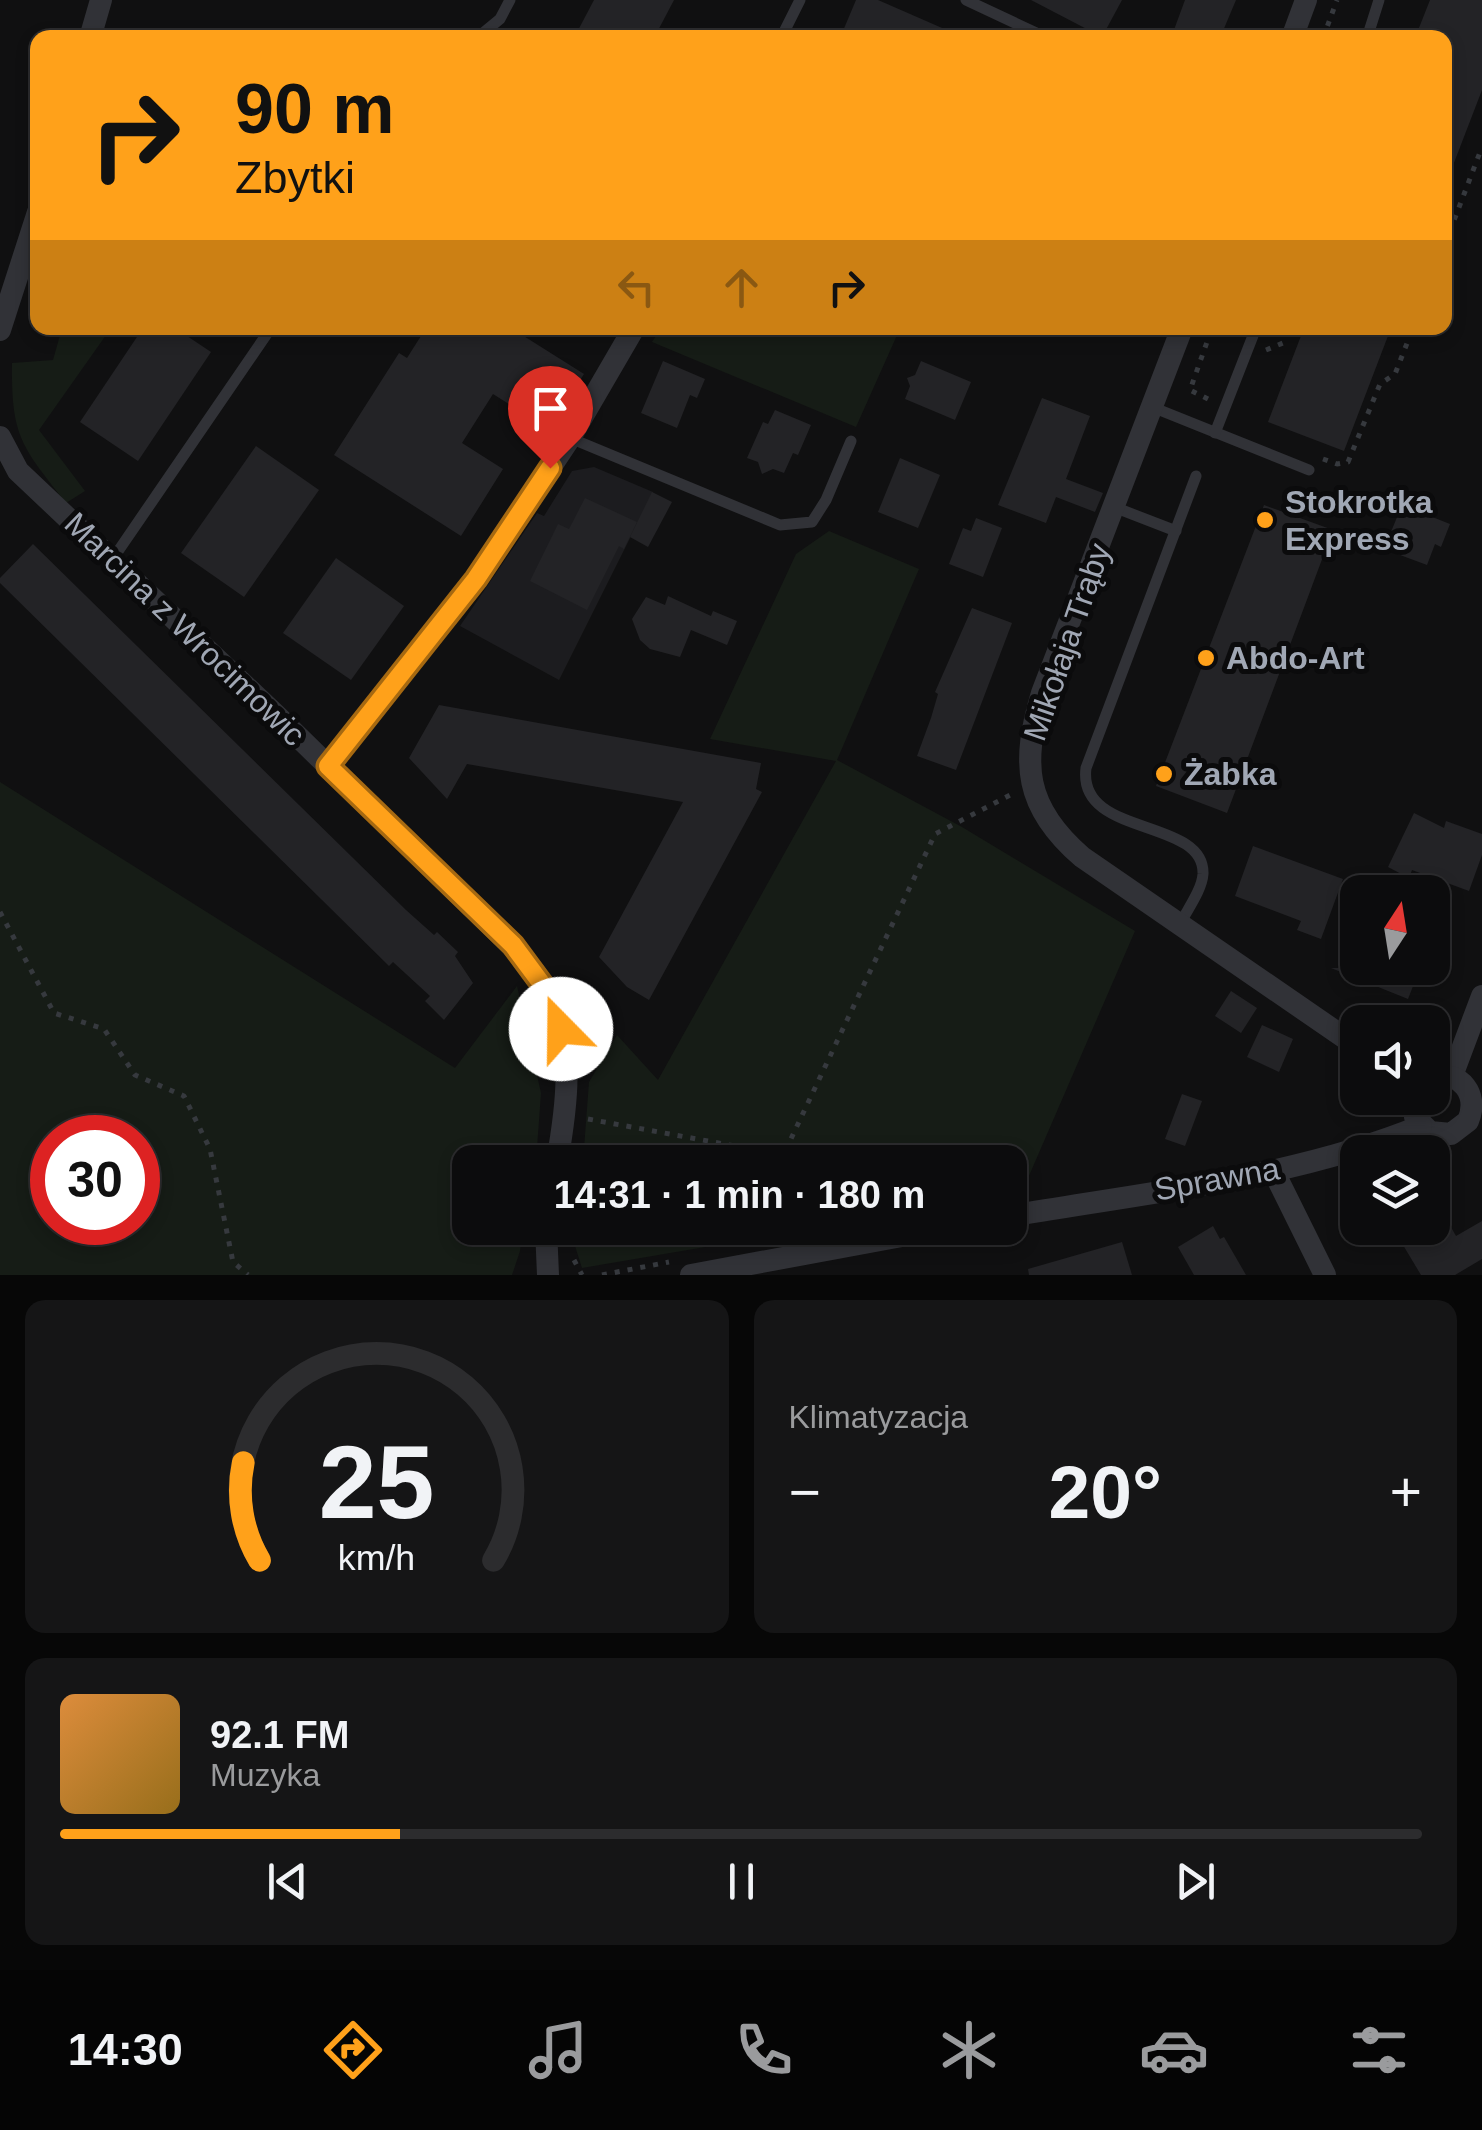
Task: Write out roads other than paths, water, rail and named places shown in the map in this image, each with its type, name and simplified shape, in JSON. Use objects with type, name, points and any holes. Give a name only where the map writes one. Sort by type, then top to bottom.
[{"type":"street","points":[[92,30],[101,0]]},
{"type":"street","points":[[1295,30],[1306,0]]},
{"type":"street","points":[[0,330],[30,237]]},
{"type":"street","points":[[328,766],[476,579],[570,438],[630,335]]},
{"type":"street","name":"Mikołaja Trąby","points":[[1179,335],[1034,718],[1027,759],[1032,784],[1039,806],[1061,839],[1340,1035]]},
{"type":"street","name":"Marcina z Wrocimowic","points":[[0,437],[18,471],[513,945],[547,991],[561,1029],[567,1067],[560,1145]]},
{"type":"street","points":[[1450,1060],[1482,996]]},
{"type":"street","points":[[1450,1080],[1469,1090],[1477,1112]]},
{"type":"street","name":"Sprawna","points":[[1027,1213],[1273,1170],[1366,1148],[1421,1126],[1440,1135],[1451,1134],[1477,1112]]},
{"type":"street","points":[[1415,1115],[1421,1126]]},
{"type":"street","points":[[1273,1170],[1326,1275]]},
{"type":"street","points":[[547,1245],[548,1275]]},
{"type":"street","points":[[691,1275],[853,1245]]},
{"type":"lane","points":[[487,30],[500,19],[510,0]]},
{"type":"lane","points":[[785,30],[800,0]]},
{"type":"lane","points":[[966,0],[1031,30]]},
{"type":"lane","points":[[1370,30],[1380,0]]},
{"type":"lane","points":[[112,560],[266,335]]},
{"type":"lane","points":[[1216,434],[1253,335]]},
{"type":"lane","points":[[1152,407],[1309,470]]},
{"type":"lane","points":[[570,438],[780,525],[812,522],[826,500],[851,441]]},
{"type":"lane","points":[[1180,924],[1203,879],[1202,860],[1189,846],[1104,810],[1084,783],[1086,768],[1196,476]]},
{"type":"lane","points":[[1114,507],[1176,530]]},
{"type":"place","name":"Stokrotka Express","points":[[1265,520]]},
{"type":"place","name":"Abdo-Art","points":[[1206,658]]},
{"type":"place","name":"Żabka","points":[[1164,774]]}]
